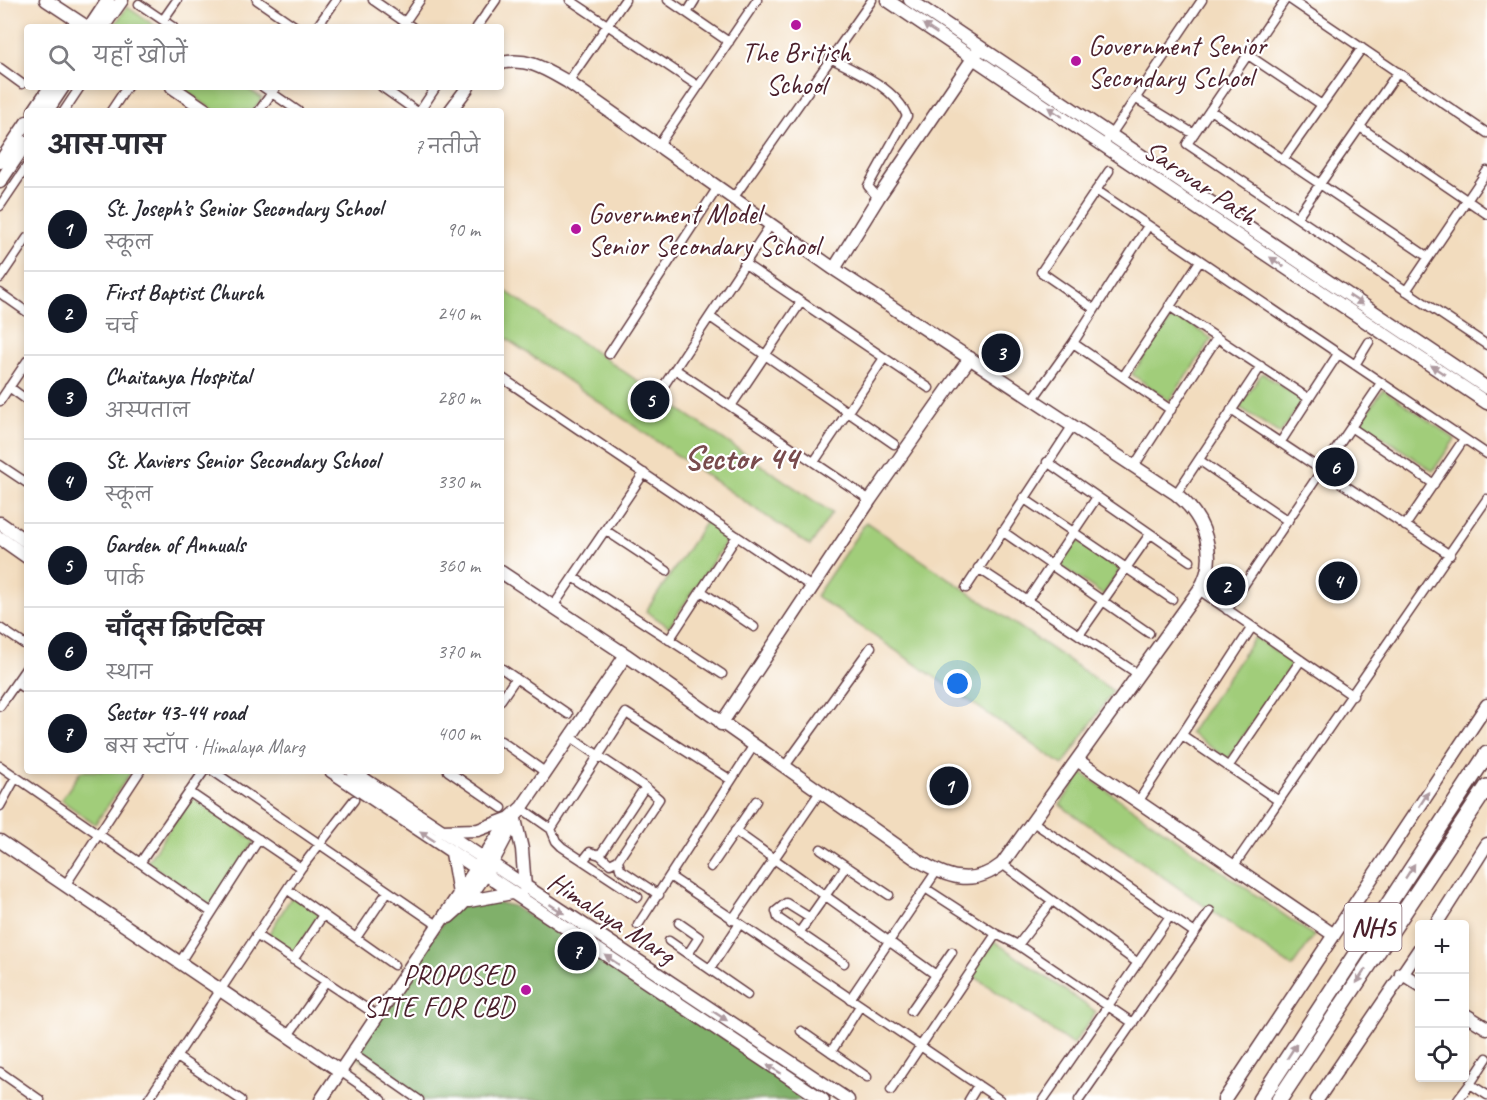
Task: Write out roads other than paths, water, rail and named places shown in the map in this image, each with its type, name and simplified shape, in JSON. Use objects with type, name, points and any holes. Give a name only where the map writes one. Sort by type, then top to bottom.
[{"type":"highway","name":"NH5","points":[[1260,1100],[1487,754]]},
{"type":"highway","name":"NH5","points":[[1279,1100],[1487,787]]},
{"type":"street","points":[[46,0],[83,24]]},
{"type":"street","points":[[90,24],[108,0]]},
{"type":"street","points":[[106,24],[122,0]]},
{"type":"street","points":[[163,20],[177,0]]},
{"type":"street","points":[[319,24],[336,0]]},
{"type":"street","points":[[373,0],[408,24]]},
{"type":"street","points":[[409,24],[420,0]]},
{"type":"street","points":[[479,24],[495,0]]},
{"type":"street","points":[[570,0],[698,86]]},
{"type":"street","points":[[568,82],[625,0]]},
{"type":"street","points":[[668,0],[729,42]]},
{"type":"street","points":[[687,13],[695,0]]},
{"type":"street","points":[[657,146],[757,0]]},
{"type":"street","points":[[734,197],[873,0]]},
{"type":"street","name":"Sarovar Path","points":[[887,0],[977,52]]},
{"type":"street","name":"Sarovar Path","points":[[910,0],[977,52],[1487,403]]},
{"type":"street","points":[[1107,140],[1202,0]]},
{"type":"street","points":[[1286,0],[1187,144],[1487,345]]},
{"type":"street","points":[[1291,0],[1487,133]]},
{"type":"street","points":[[259,1],[292,24]]},
{"type":"street","points":[[139,4],[169,24]]},
{"type":"street","points":[[1283,160],[1362,48]]},
{"type":"street","points":[[834,270],[878,198],[977,52]]},
{"type":"street","points":[[1248,55],[1322,105]]},
{"type":"street","points":[[831,58],[859,72],[893,97],[903,105],[907,116],[868,186],[878,198]]},
{"type":"street","points":[[504,62],[518,59],[539,65],[568,82],[657,146],[734,197],[834,270],[1176,494],[1187,503],[1199,519],[1207,538],[1209,570],[1199,590],[1002,864],[975,877],[956,878],[936,872],[626,655],[504,574]]},
{"type":"street","points":[[0,68],[22,84]]},
{"type":"street","points":[[1297,217],[1398,72]]},
{"type":"street","points":[[36,108],[48,90]]},
{"type":"street","points":[[49,108],[61,90]]},
{"type":"street","points":[[66,108],[78,90]]},
{"type":"street","points":[[113,108],[125,90]]},
{"type":"street","points":[[176,90],[203,108]]},
{"type":"street","points":[[260,108],[274,90],[295,108]]},
{"type":"street","points":[[386,90],[414,108]]},
{"type":"street","points":[[420,108],[434,90]]},
{"type":"street","points":[[452,108],[466,90]]},
{"type":"street","points":[[1135,98],[1194,134]]},
{"type":"street","points":[[1210,110],[1428,257]]},
{"type":"street","points":[[0,162],[24,126]]},
{"type":"street","points":[[1360,127],[1487,214]]},
{"type":"street","name":"Sarovar Path","points":[[1107,140],[1487,388]]},
{"type":"street","points":[[0,182],[24,146]]},
{"type":"street","points":[[0,206],[24,170]]},
{"type":"street","points":[[1093,309],[1041,272],[1109,171]]},
{"type":"street","points":[[1406,291],[1467,200],[1484,182],[1487,171]]},
{"type":"street","points":[[609,354],[718,187]]},
{"type":"street","points":[[1096,190],[1487,454]]},
{"type":"street","points":[[659,393],[771,224]]},
{"type":"street","points":[[1033,399],[1148,226]]},
{"type":"street","points":[[0,278],[24,243]]},
{"type":"street","points":[[1123,377],[1200,261]]},
{"type":"street","points":[[745,264],[929,388]]},
{"type":"street","points":[[0,293],[24,310]]},
{"type":"street","points":[[731,406],[801,302]]},
{"type":"street","points":[[1169,306],[1308,398]]},
{"type":"street","points":[[710,317],[894,444]]},
{"type":"street","points":[[1134,466],[1217,338]]},
{"type":"street","points":[[1073,342],[1171,410]]},
{"type":"street","points":[[1355,365],[1369,342]]},
{"type":"street","points":[[1280,443],[1338,354]]},
{"type":"street","points":[[814,462],[884,358]]},
{"type":"street","points":[[722,724],[870,500],[970,358]]},
{"type":"street","points":[[0,401],[24,365]]},
{"type":"street","points":[[1176,494],[1261,366]]},
{"type":"street","points":[[675,369],[870,500]]},
{"type":"street","points":[[504,379],[812,587]]},
{"type":"street","points":[[1227,610],[1381,383]]},
{"type":"street","points":[[9,387],[24,398]]},
{"type":"street","points":[[1232,410],[1450,555]]},
{"type":"street","points":[[966,588],[1073,425]]},
{"type":"street","points":[[1352,428],[1434,484]]},
{"type":"street","points":[[1405,526],[1464,439]]},
{"type":"street","points":[[1199,460],[1288,521]]},
{"type":"street","points":[[1047,462],[1190,561]]},
{"type":"street","points":[[0,465],[24,481]]},
{"type":"street","points":[[552,608],[644,473]]},
{"type":"street","points":[[1027,601],[1097,497]]},
{"type":"street","points":[[1023,498],[1172,599]]},
{"type":"street","points":[[1233,867],[1487,499]]},
{"type":"street","points":[[0,523],[24,540]]},
{"type":"street","points":[[605,530],[667,571]]},
{"type":"street","points":[[1002,531],[1149,633]]},
{"type":"street","points":[[1079,635],[1150,534]]},
{"type":"street","points":[[669,640],[737,536]]},
{"type":"street","points":[[0,538],[24,555]]},
{"type":"street","points":[[978,568],[1138,674]]},
{"type":"street","points":[[573,577],[722,675]]},
{"type":"street","points":[[1199,590],[1353,696]]},
{"type":"street","points":[[701,591],[753,627]]},
{"type":"street","points":[[1138,802],[1252,627]]},
{"type":"street","points":[[0,628],[24,644]]},
{"type":"street","points":[[785,766],[871,647]]},
{"type":"street","points":[[321,1100],[439,926],[464,898],[515,815],[626,655]]},
{"type":"street","points":[[1228,767],[1301,660]]},
{"type":"street","points":[[504,670],[568,714]]},
{"type":"street","points":[[0,706],[24,671]]},
{"type":"street","points":[[504,696],[516,678]]},
{"type":"street","points":[[16,683],[24,688]]},
{"type":"street","points":[[1224,1100],[1487,705]]},
{"type":"street","points":[[551,829],[626,713],[731,780]]},
{"type":"street","points":[[1182,735],[1279,801]]},
{"type":"street","points":[[571,737],[600,755],[659,799],[618,861],[610,864],[600,855],[590,852],[583,861]]},
{"type":"street","points":[[504,743],[545,772]]},
{"type":"street","points":[[638,925],[754,745]]},
{"type":"street","points":[[1077,760],[1334,936]]},
{"type":"street","points":[[0,766],[211,912]]},
{"type":"street","points":[[66,885],[138,774]]},
{"type":"street","points":[[140,863],[202,774]]},
{"type":"street","points":[[217,774],[439,926]]},
{"type":"street","name":"Himalaya Marg","points":[[335,774],[452,853],[525,888],[848,1100]]},
{"type":"street","name":"Himalaya Marg","points":[[356,774],[439,831],[512,893],[823,1100]]},
{"type":"street","points":[[454,774],[502,808]]},
{"type":"street","points":[[0,806],[16,777]]},
{"type":"street","points":[[600,855],[645,787]]},
{"type":"street","points":[[189,792],[301,868]]},
{"type":"street","points":[[710,969],[735,922],[820,792]]},
{"type":"street","points":[[148,1100],[301,868],[354,800]]},
{"type":"street","points":[[711,867],[756,801]]},
{"type":"street","points":[[515,815],[522,849],[525,888]]},
{"type":"street","points":[[439,831],[478,830],[515,815],[551,829],[556,841],[638,897]]},
{"type":"street","points":[[1033,822],[1195,933]]},
{"type":"street","points":[[735,831],[936,975]]},
{"type":"street","points":[[180,962],[259,839]]},
{"type":"street","points":[[0,841],[289,1034],[382,1100]]},
{"type":"street","points":[[1439,920],[1487,844]]},
{"type":"street","points":[[821,849],[889,895]]},
{"type":"street","points":[[452,853],[464,898]]},
{"type":"street","points":[[618,861],[620,869],[659,895]]},
{"type":"street","points":[[1002,864],[1138,963]]},
{"type":"street","points":[[799,933],[846,866]]},
{"type":"street","points":[[850,999],[936,872]]},
{"type":"street","points":[[670,877],[1000,1100]]},
{"type":"street","points":[[926,888],[996,934],[1018,945],[1133,1023]]},
{"type":"street","points":[[288,890],[394,965]]},
{"type":"street","points":[[356,938],[388,891]]},
{"type":"street","points":[[464,898],[512,893]]},
{"type":"street","points":[[1018,945],[1052,901]]},
{"type":"street","points":[[810,918],[791,905],[780,906],[777,911],[778,918],[844,963]]},
{"type":"street","points":[[1078,1100],[1210,911]]},
{"type":"street","points":[[293,960],[323,915]]},
{"type":"street","points":[[1043,1100],[1170,916]]},
{"type":"street","points":[[679,922],[699,937],[688,954]]},
{"type":"street","points":[[891,1090],[996,934]]},
{"type":"street","points":[[256,935],[378,1016]]},
{"type":"street","points":[[669,941],[747,995]]},
{"type":"street","points":[[910,1011],[952,952]]},
{"type":"street","points":[[1317,1100],[1415,954]]},
{"type":"street","points":[[1401,973],[1415,982]]},
{"type":"street","points":[[289,1034],[326,981]]},
{"type":"street","points":[[831,1052],[860,1006]]},
{"type":"street","points":[[1469,1017],[1487,1028]]},
{"type":"street","points":[[801,1031],[867,1077]]},
{"type":"street","points":[[353,1054],[419,1100]]},
{"type":"street","points":[[177,1057],[241,1100]]},
{"type":"street","points":[[1458,1100],[1487,1058]]},
{"type":"street","points":[[0,1072],[40,1100]]},
{"type":"street","points":[[1470,1084],[1487,1095]]},
{"type":"street","points":[[969,1100],[978,1085]]},
{"type":"place","name":"The British School","points":[[796,25]]},
{"type":"place","name":"Government Senior Secondary School","points":[[1076,61]]},
{"type":"place","name":"Government Model Senior Secondary School","points":[[576,229]]},
{"type":"place","name":"Chaitanya Hospital","points":[[1001,353]]},
{"type":"place","name":"Garden of Annuals","points":[[650,400]]},
{"type":"place","name":"चाँद्स क्रिएटिव्स","points":[[1335,467]]},
{"type":"place","name":"St. Xaviers Senior Secondary School","points":[[1338,581]]},
{"type":"place","name":"First Baptist Church","points":[[1226,586]]},
{"type":"place","name":"St. Joseph’s Senior Secondary School","points":[[949,786]]},
{"type":"place","name":"Sector 43-44 road","points":[[577,951]]},
{"type":"place","name":"PROPOSED SITE FOR CBD","points":[[526,990]]},
{"type":"district","name":"Sector 44","points":[[741,457]]}]
